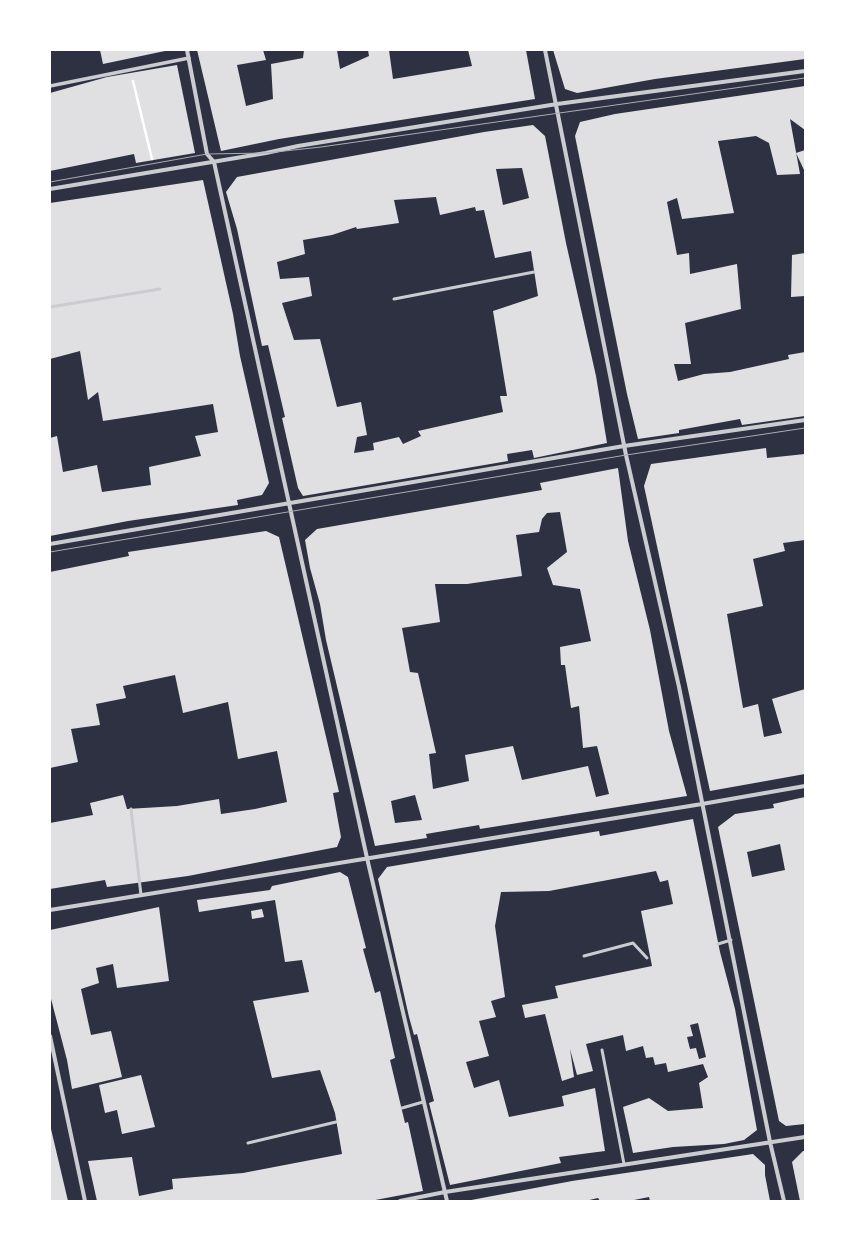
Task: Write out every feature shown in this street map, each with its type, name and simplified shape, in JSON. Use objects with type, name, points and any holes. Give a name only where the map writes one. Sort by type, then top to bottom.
[{"type":"street","points":[[187,50],[207,154],[214,162],[367,858],[447,1201]]},
{"type":"street","points":[[545,50],[557,104],[624,446],[679,687],[731,940],[770,1142],[784,1201]]},
{"type":"street","points":[[50,86],[189,58]]},
{"type":"street","points":[[50,189],[214,162],[298,146],[557,104],[805,71]]},
{"type":"street","points":[[50,544],[624,446],[805,420]]},
{"type":"street","points":[[50,910],[805,786]]},
{"type":"street","points":[[50,1036],[85,1201]]},
{"type":"street","points":[[400,1201],[445,1192],[805,1137]]},
{"type":"lane","points":[[394,299],[534,272]]},
{"type":"lane","points":[[50,307],[160,289]]},
{"type":"lane","points":[[131,809],[141,894]]},
{"type":"lane","points":[[718,944],[731,940]]},
{"type":"lane","points":[[584,956],[633,943],[647,958]]},
{"type":"lane","points":[[602,1050],[624,1164]]},
{"type":"lane","points":[[402,1108],[423,1102]]},
{"type":"lane","points":[[248,1143],[336,1122]]},
{"type":"path","points":[[130,69],[152,160]]},
{"type":"building","points":[[100,50],[164,50],[165,51],[103,64]]},
{"type":"building","points":[[197,50],[263,50],[266,60],[237,65],[246,106],[273,99],[271,64],[303,58],[304,50],[337,50],[340,69],[369,56],[368,50],[389,50],[393,79],[472,66],[468,50],[526,50],[535,99],[279,139],[221,151]]},
{"type":"building","points":[[553,50],[805,50],[805,59],[655,79],[577,93],[565,89]]},
{"type":"building","points":[[177,65],[195,153],[136,163],[134,154],[50,171],[50,93],[107,77]]},
{"type":"building","points":[[805,86],[805,130],[790,119],[800,174],[777,175],[769,143],[756,136],[718,141],[734,213],[682,219],[677,198],[667,202],[677,255],[689,253],[690,274],[737,264],[741,309],[685,323],[691,364],[674,364],[678,381],[704,374],[730,372],[789,359],[788,355],[805,352],[805,416],[742,425],[740,419],[679,430],[679,433],[638,439],[627,394],[575,136],[580,122],[615,114]]},
{"type":"building","points":[[533,125],[545,136],[566,243],[596,376],[607,443],[534,458],[532,450],[507,454],[508,461],[303,496],[298,488],[282,418],[285,417],[268,345],[262,346],[237,229],[226,192],[237,177],[484,132]],"holes":[[[522,168],[529,198],[503,205],[496,169]],[[436,197],[440,215],[475,207],[476,211],[484,210],[495,258],[531,251],[538,296],[493,311],[507,396],[500,396],[503,412],[418,431],[421,436],[403,444],[399,437],[373,443],[374,450],[354,453],[357,437],[367,435],[361,402],[337,407],[320,339],[294,340],[282,303],[312,296],[309,277],[280,279],[277,262],[305,254],[303,240],[332,235],[356,227],[357,229],[399,223],[394,200]]]},
{"type":"building","points":[[805,150],[805,172],[796,153]]},
{"type":"building","points":[[203,180],[233,314],[240,356],[269,483],[262,495],[237,500],[238,505],[128,521],[50,536],[50,438],[57,436],[63,472],[97,465],[102,492],[151,485],[149,467],[201,456],[195,436],[218,432],[213,404],[103,421],[98,392],[88,400],[80,351],[50,359],[50,203]]},
{"type":"building","points":[[805,253],[805,296],[791,297],[792,255]]},
{"type":"building","points":[[766,448],[767,458],[805,454],[805,540],[783,543],[785,551],[753,559],[763,606],[727,614],[743,708],[758,704],[764,737],[782,733],[772,699],[805,689],[805,774],[710,791],[644,486],[651,464]]},
{"type":"building","points":[[618,468],[628,541],[650,630],[669,731],[687,796],[480,829],[479,825],[426,834],[427,838],[375,846],[326,640],[320,604],[310,568],[305,540],[317,529],[542,490],[540,483]],"holes":[[[560,512],[567,552],[547,568],[553,585],[580,589],[591,641],[560,647],[561,665],[565,665],[571,708],[579,706],[583,748],[597,746],[609,794],[596,797],[588,766],[522,780],[513,746],[465,755],[469,781],[433,789],[429,754],[436,753],[418,673],[410,672],[402,628],[440,622],[435,584],[467,584],[522,576],[516,535],[539,532],[542,519],[547,513]],[[415,795],[422,820],[395,823],[391,801]]]},
{"type":"building","points":[[266,531],[279,537],[339,792],[333,793],[341,837],[337,847],[188,876],[107,887],[105,880],[50,889],[50,823],[93,815],[90,803],[123,795],[127,809],[177,806],[219,799],[221,814],[287,802],[277,751],[238,759],[228,702],[183,713],[175,675],[123,686],[126,698],[96,704],[100,725],[71,729],[78,762],[50,768],[50,572],[129,556],[128,552]]},
{"type":"building","points":[[805,797],[805,1124],[786,1126],[779,1121],[718,827],[735,814],[774,808],[773,804]],"holes":[[[780,844],[785,870],[752,877],[747,852]]]},
{"type":"building","points":[[693,819],[720,952],[735,1009],[757,1130],[744,1140],[724,1144],[673,1147],[633,1153],[623,1107],[649,1098],[668,1111],[703,1108],[699,1083],[708,1077],[703,1064],[668,1072],[666,1063],[655,1065],[653,1057],[646,1058],[643,1046],[626,1051],[623,1035],[586,1044],[593,1071],[577,1075],[570,1049],[574,1077],[562,1081],[545,1014],[525,1018],[522,1005],[558,998],[555,986],[652,966],[641,911],[673,904],[668,880],[660,882],[656,871],[549,891],[501,892],[495,926],[505,997],[491,1001],[496,1017],[479,1021],[489,1056],[466,1062],[474,1088],[499,1080],[509,1117],[564,1106],[562,1096],[595,1088],[605,1151],[559,1157],[561,1163],[450,1185],[429,1103],[434,1101],[417,1034],[414,1035],[409,1017],[378,879],[387,867],[599,831],[600,836]],"holes":[[[698,1023],[706,1057],[699,1059],[696,1048],[690,1049],[687,1037],[693,1036],[690,1025]]]},
{"type":"building","points":[[340,872],[348,877],[366,948],[363,949],[375,993],[380,991],[395,1058],[390,1060],[405,1123],[408,1122],[423,1191],[370,1201],[97,1201],[88,1161],[132,1157],[139,1196],[173,1189],[172,1179],[243,1173],[342,1154],[335,1113],[320,1070],[272,1078],[253,1001],[309,992],[302,960],[285,962],[275,900],[199,912],[197,900],[270,890],[272,886]]},
{"type":"building","points":[[159,907],[169,981],[117,988],[113,964],[96,968],[99,983],[81,989],[91,1035],[111,1031],[122,1077],[72,1089],[67,1060],[50,995],[50,930]]},
{"type":"building","points":[[262,909],[264,917],[252,919],[251,911]]},
{"type":"building","points":[[141,1075],[155,1127],[122,1134],[117,1110],[105,1113],[99,1085]]},
{"type":"building","points":[[51,1129],[68,1201],[50,1201]]},
{"type":"building","points":[[803,1151],[805,1151],[805,1201],[800,1201],[792,1162]]},
{"type":"building","points":[[753,1154],[765,1165],[765,1175],[770,1201],[650,1201],[649,1197],[629,1201],[600,1201],[598,1198],[585,1201],[466,1201],[572,1181]]},
{"type":"tram line","points":[[50,182],[207,154],[266,153],[321,147],[805,78]]},
{"type":"tram line","points":[[50,552],[626,455],[805,428]]}]
